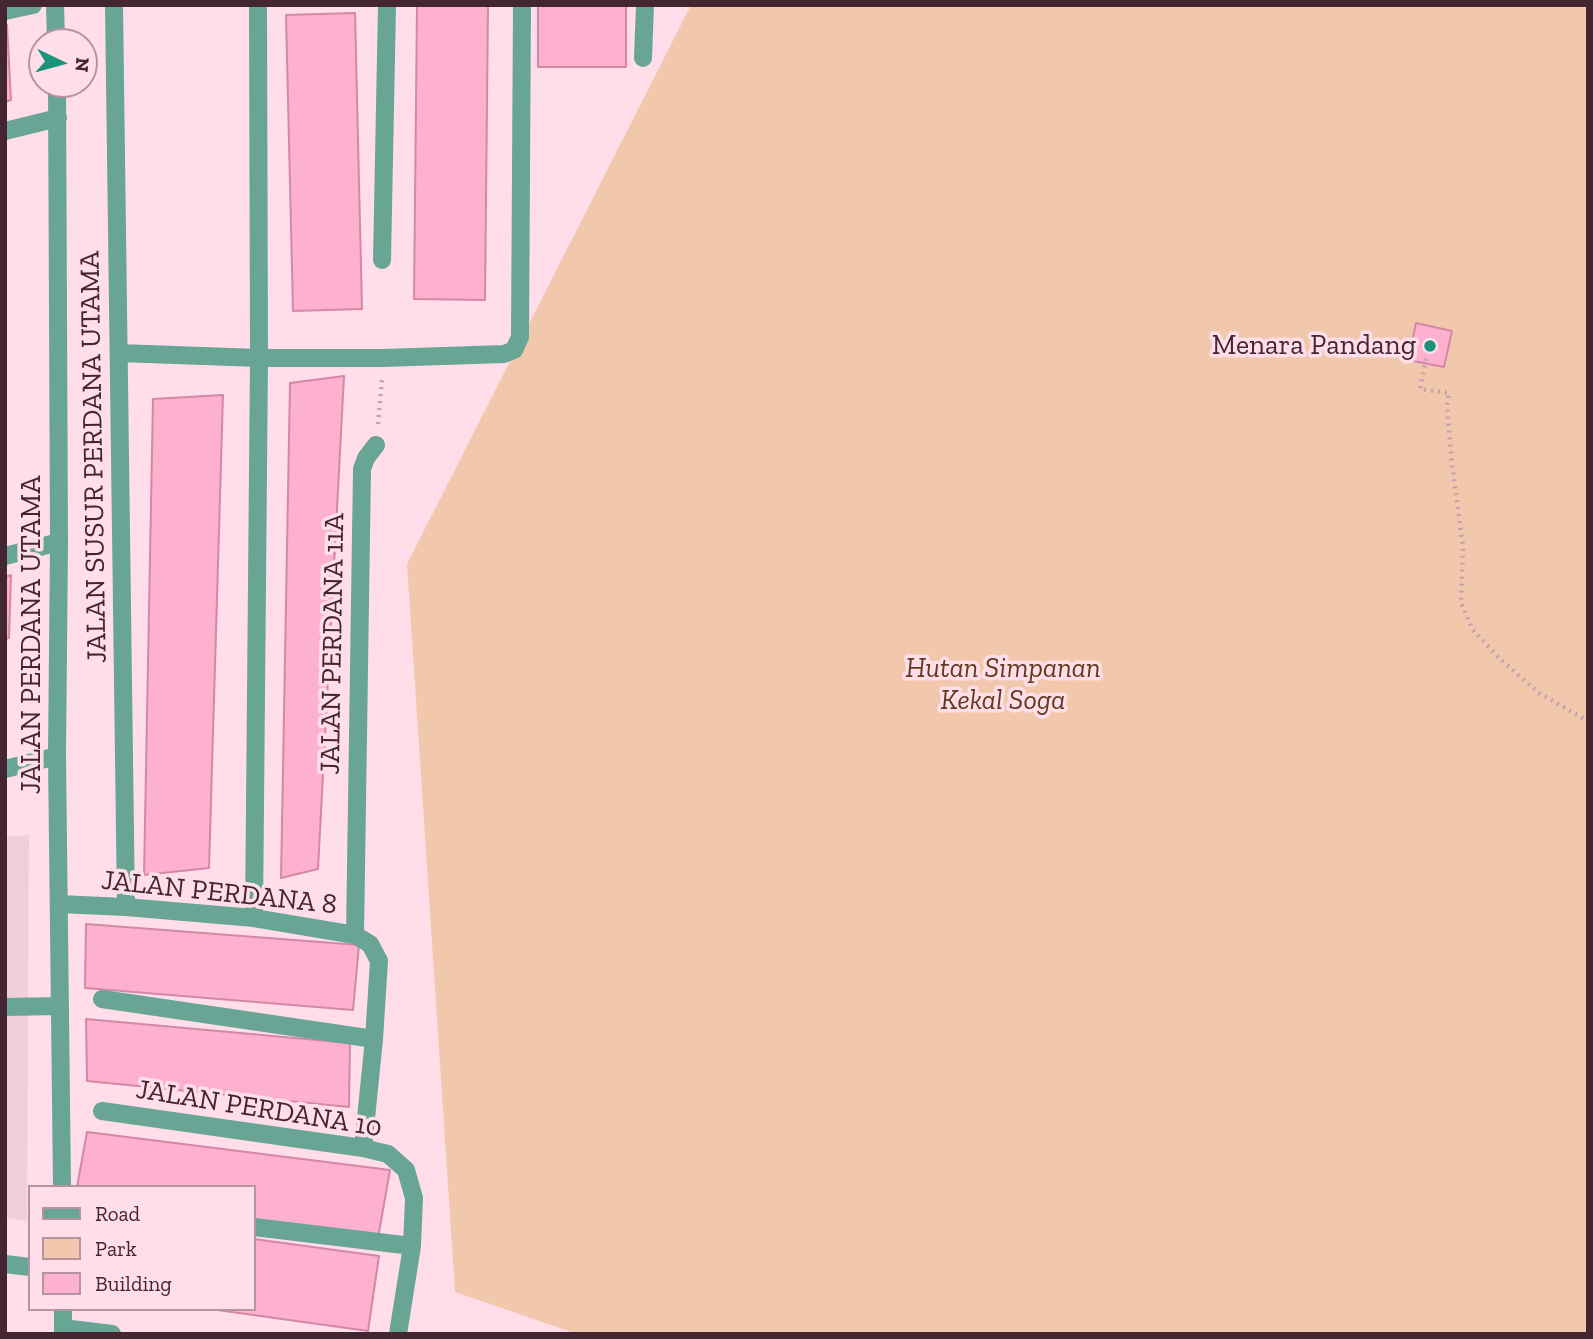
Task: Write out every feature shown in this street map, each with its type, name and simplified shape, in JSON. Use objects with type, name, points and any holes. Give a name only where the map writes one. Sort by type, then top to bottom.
[{"type":"street","points":[[5,11],[33,5]]},
{"type":"street","points":[[55,5],[56,28]]},
{"type":"street","name":"JALAN SUSUR PERDANA UTAMA","points":[[114,5],[126,907]]},
{"type":"street","points":[[254,918],[258,5]]},
{"type":"street","points":[[382,260],[387,5]]},
{"type":"street","points":[[119,353],[258,358],[383,358],[503,354],[514,351],[520,338],[522,5]]},
{"type":"street","points":[[643,58],[645,5]]},
{"type":"street","name":"JALAN PERDANA UTAMA","points":[[57,98],[57,756],[62,1185]]},
{"type":"street","points":[[5,131],[58,118]]},
{"type":"street","name":"JALAN PERDANA 11A","points":[[363,1148],[379,961],[363,939],[362,469],[376,445]]},
{"type":"street","points":[[5,556],[59,542]]},
{"type":"street","points":[[5,769],[57,756]]},
{"type":"street","name":"JALAN PERDANA 8","points":[[60,904],[254,918],[363,939]]},
{"type":"street","points":[[102,999],[374,1039]]},
{"type":"street","points":[[5,1007],[60,1006]]},
{"type":"street","name":"JALAN PERDANA 10","points":[[102,1111],[363,1148],[388,1154],[406,1170],[414,1198],[412,1246],[398,1334]]},
{"type":"street","points":[[256,1227],[412,1246]]},
{"type":"street","points":[[5,1264],[28,1267]]},
{"type":"street","points":[[63,1311],[64,1331],[112,1334]]},
{"type":"path","points":[[1429,345],[1420,389],[1449,393],[1447,405],[1452,464],[1463,547],[1461,603],[1472,630],[1539,693],[1588,721]]},
{"type":"path","points":[[376,445],[383,358]]},
{"type":"shaded area","points":[[29,835],[27,1221],[5,1218],[5,837]]},
{"type":"green space","name":"Hutan Simpanan Kekal Soga","points":[[691,5],[1588,5],[1588,1334],[577,1334],[455,1292],[407,564]]},
{"type":"building","points":[[417,5],[488,5],[485,300],[414,299]]},
{"type":"building","points":[[538,5],[626,5],[626,67],[538,67]]},
{"type":"building","points":[[355,13],[362,309],[293,311],[286,15]]},
{"type":"building","points":[[5,25],[11,100],[5,102]]},
{"type":"building","name":"Menara Pandang","points":[[1416,323],[1452,331],[1444,367],[1408,360]]},
{"type":"building","points":[[344,376],[318,869],[281,878],[290,383]]},
{"type":"building","points":[[223,395],[209,868],[144,875],[153,399]]},
{"type":"building","points":[[11,575],[9,638],[5,639],[5,577]]},
{"type":"building","points":[[86,924],[359,945],[353,1010],[85,988]]},
{"type":"building","points":[[86,1019],[350,1043],[349,1107],[87,1081]]},
{"type":"building","points":[[87,1132],[390,1170],[378,1238],[256,1221],[256,1185],[77,1185]]},
{"type":"building","points":[[256,1239],[379,1256],[368,1331],[224,1311],[256,1311]]},
{"type":"place","name":"Menara Pandang","points":[[1430,346]]}]
